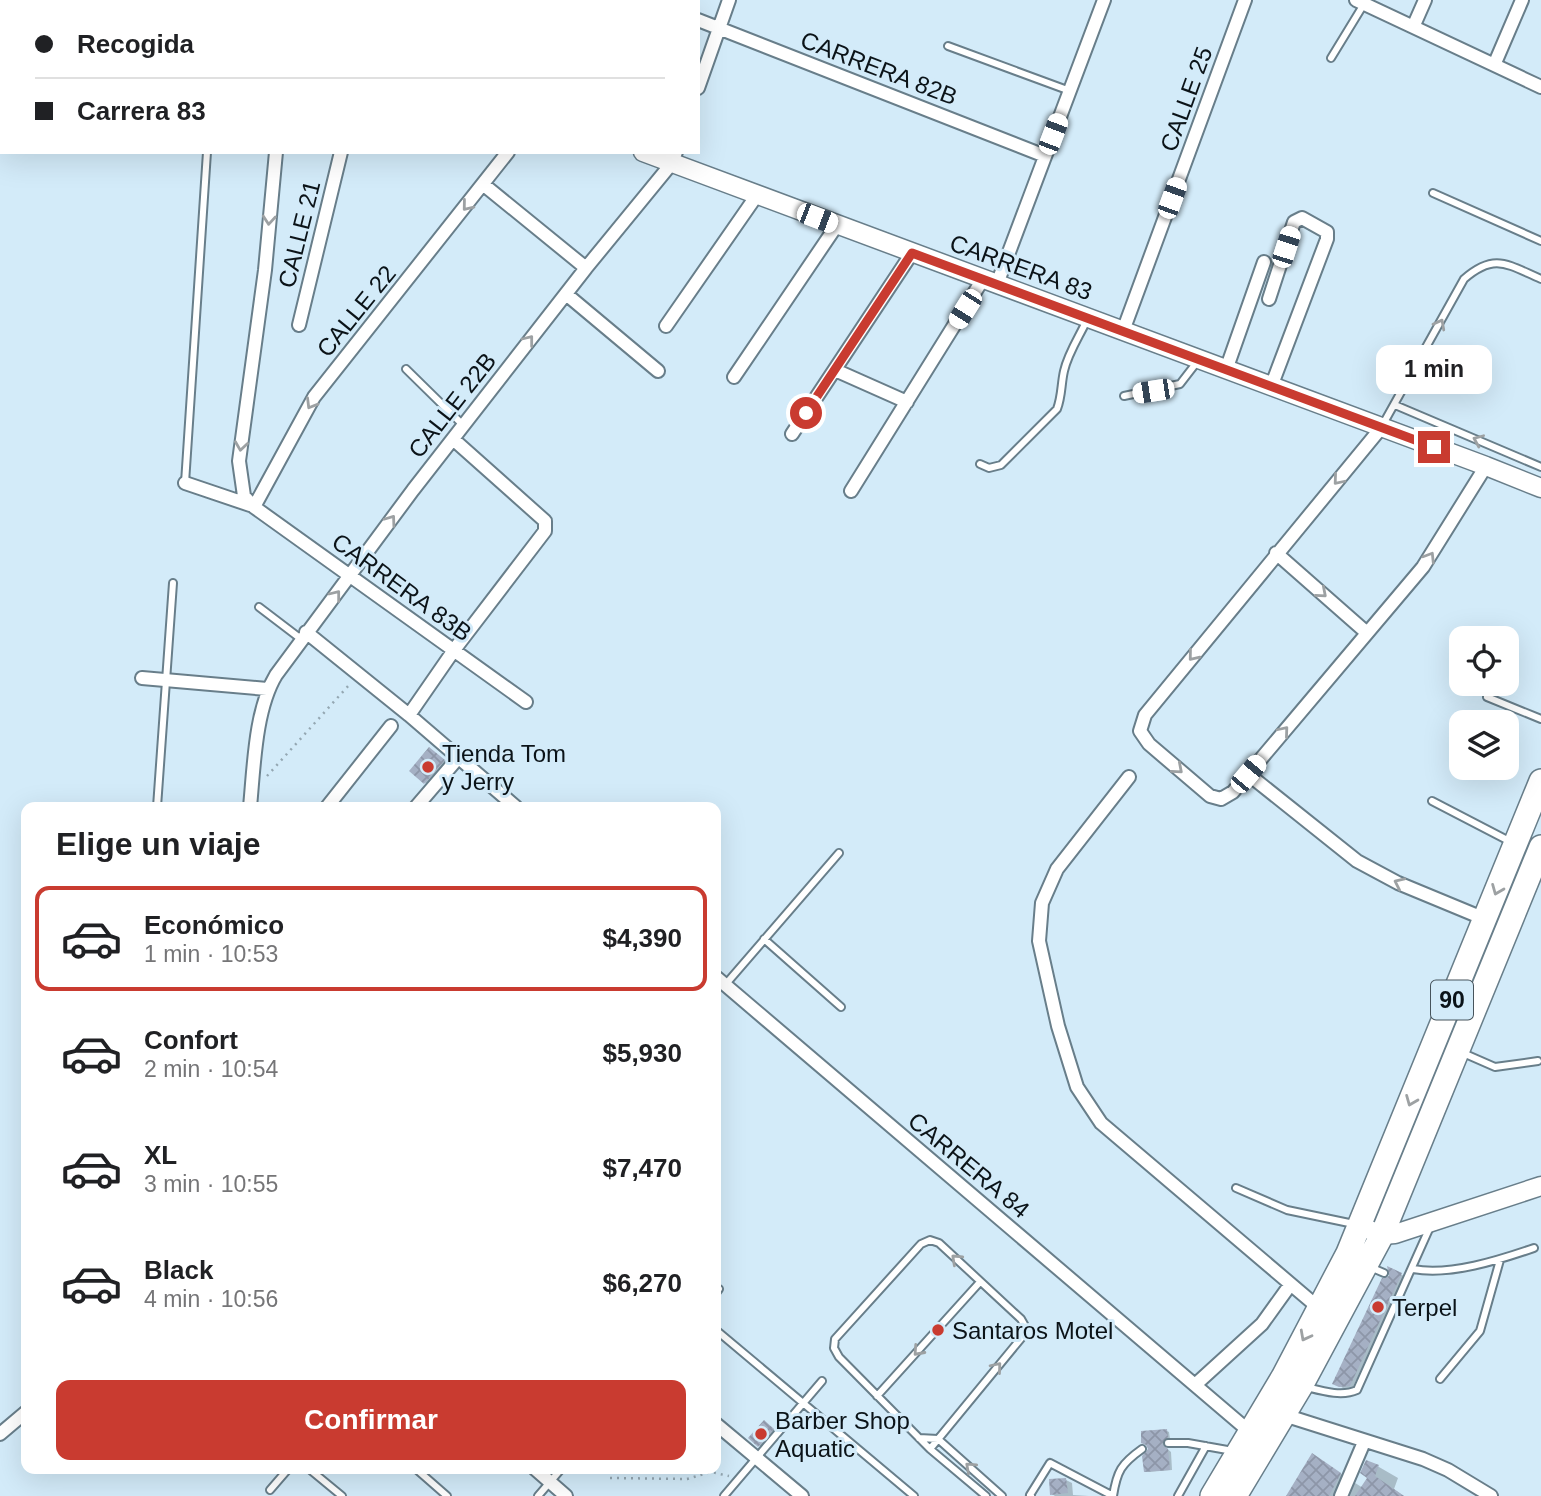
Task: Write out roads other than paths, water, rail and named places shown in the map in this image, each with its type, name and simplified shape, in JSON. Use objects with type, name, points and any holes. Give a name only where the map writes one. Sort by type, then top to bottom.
[{"type":"highway","name":"90","points":[[1212,1496],[1320,1309],[1360,1226],[1541,781]]},
{"type":"highway","name":"90","points":[[1235,1496],[1375,1269],[1382,1235],[1457,1051],[1528,892],[1541,847]]},
{"type":"street","points":[[700,82],[729,0]]},
{"type":"street","points":[[851,491],[907,402],[990,282],[1045,156],[1104,0]]},
{"type":"street","name":"CALLE 25","points":[[1123,331],[1245,0]]},
{"type":"street","points":[[1414,25],[1425,0]]},
{"type":"street","points":[[1495,63],[1522,0]]},
{"type":"street","points":[[1360,2],[1495,63],[1541,87]]},
{"type":"street","name":"CARRERA 82B","points":[[700,21],[1045,156]]},
{"type":"street","points":[[254,507],[244,496],[239,461],[265,270],[276,154]]},
{"type":"street","name":"CALLE 21","points":[[299,326],[341,154]]},
{"type":"street","name":"CALLE 22","points":[[254,507],[314,397],[507,154]]},
{"type":"street","name":"CARRERA 83","points":[[653,154],[674,158],[757,195],[1541,488]]},
{"type":"street","name":"CALLE 22B","points":[[267,689],[463,425],[674,158]]},
{"type":"street","points":[[484,185],[586,268]]},
{"type":"street","points":[[666,326],[757,195]]},
{"type":"street","points":[[1269,299],[1294,222],[1302,218],[1324,229],[1327,239],[1271,387]]},
{"type":"street","points":[[734,377],[837,225]]},
{"type":"street","points":[[792,434],[912,253]]},
{"type":"street","points":[[1226,370],[1264,262]]},
{"type":"street","points":[[565,294],[658,371]]},
{"type":"street","points":[[835,370],[907,402]]},
{"type":"street","points":[[1381,428],[1145,715],[1140,731],[1149,744],[1210,796],[1222,799],[1233,792],[1423,567],[1486,466]]},
{"type":"street","points":[[409,715],[454,650],[545,531],[546,526],[545,521],[453,439]]},
{"type":"street","name":"CARRERA 83B","points":[[185,482],[254,507],[526,702]]},
{"type":"street","points":[[1276,553],[1367,633]]},
{"type":"street","points":[[304,636],[358,674],[409,715],[510,802]]},
{"type":"street","points":[[142,678],[267,689],[262,708],[251,800]]},
{"type":"street","points":[[331,802],[391,726]]},
{"type":"street","points":[[420,802],[458,758]]},
{"type":"street","points":[[1248,774],[1357,861],[1398,883],[1485,919]]},
{"type":"street","points":[[1129,777],[1057,869],[1042,903],[1039,941],[1058,1026],[1077,1087],[1101,1123],[1320,1309]]},
{"type":"street","name":"CARRERA 84","points":[[721,982],[1250,1432]]},
{"type":"street","points":[[1360,1226],[1382,1235],[1395,1234],[1541,1186]]},
{"type":"street","points":[[1195,1385],[1262,1324],[1290,1285]]},
{"type":"street","points":[[1284,1415],[1423,1459],[1448,1470],[1487,1495]]},
{"type":"street","points":[[0,1434],[21,1416]]},
{"type":"street","points":[[721,1428],[802,1496]]},
{"type":"street","points":[[1341,1496],[1364,1442]]},
{"type":"street","points":[[541,1474],[566,1496]]},
{"type":"lane","points":[[1331,58],[1360,2]]},
{"type":"lane","points":[[948,46],[1070,91]]},
{"type":"lane","points":[[185,482],[207,154]]},
{"type":"lane","points":[[1433,193],[1541,241]]},
{"type":"lane","points":[[1381,428],[1464,279],[1476,268],[1488,263],[1502,263],[1541,279]]},
{"type":"lane","points":[[980,464],[989,468],[1001,465],[1057,409],[1069,355],[1088,319]]},
{"type":"lane","points":[[1124,396],[1180,384],[1199,360]]},
{"type":"lane","points":[[406,369],[463,425]]},
{"type":"lane","points":[[1395,405],[1541,467]]},
{"type":"lane","points":[[157,802],[173,583]]},
{"type":"lane","points":[[260,607],[304,636]]},
{"type":"lane","points":[[1487,697],[1541,719]]},
{"type":"lane","points":[[1432,801],[1516,845]]},
{"type":"lane","points":[[721,980],[764,939],[839,853]]},
{"type":"lane","points":[[764,939],[841,1007]]},
{"type":"lane","points":[[1457,1051],[1495,1067],[1538,1061]]},
{"type":"lane","points":[[1236,1188],[1287,1210],[1360,1226]]},
{"type":"lane","points":[[1301,1386],[1340,1393],[1357,1390],[1402,1282],[1413,1269],[1432,1224]]},
{"type":"lane","points":[[930,1449],[1023,1336],[1025,1326],[1021,1319],[939,1242],[930,1240],[921,1244],[835,1339],[834,1348],[839,1357],[930,1449],[986,1496]]},
{"type":"lane","points":[[1413,1269],[1429,1272],[1500,1260],[1534,1248]]},
{"type":"lane","points":[[1440,1379],[1480,1331],[1500,1260]]},
{"type":"lane","points":[[877,1396],[981,1282]]},
{"type":"lane","points":[[721,1334],[914,1496]]},
{"type":"lane","points":[[724,1496],[822,1381]]},
{"type":"lane","points":[[919,1437],[938,1439],[1002,1496]]},
{"type":"lane","points":[[1168,1443],[1238,1452]]},
{"type":"lane","points":[[1178,1496],[1206,1446]]},
{"type":"lane","points":[[1031,1496],[1050,1463],[1113,1496],[1116,1477],[1124,1462],[1142,1449]]},
{"type":"lane","points":[[270,1490],[284,1474]]},
{"type":"lane","points":[[315,1474],[342,1496]]},
{"type":"lane","points":[[422,1474],[447,1496]]},
{"type":"lane","points":[[538,1496],[557,1474]]},
{"type":"place","name":"Tienda Tom y Jerry","points":[[428,767]]},
{"type":"place","name":"Terpel","points":[[1378,1307]]},
{"type":"place","name":"Santaros Motel","points":[[938,1330]]},
{"type":"place","name":"Barber Shop Aquatic","points":[[761,1434]]}]
